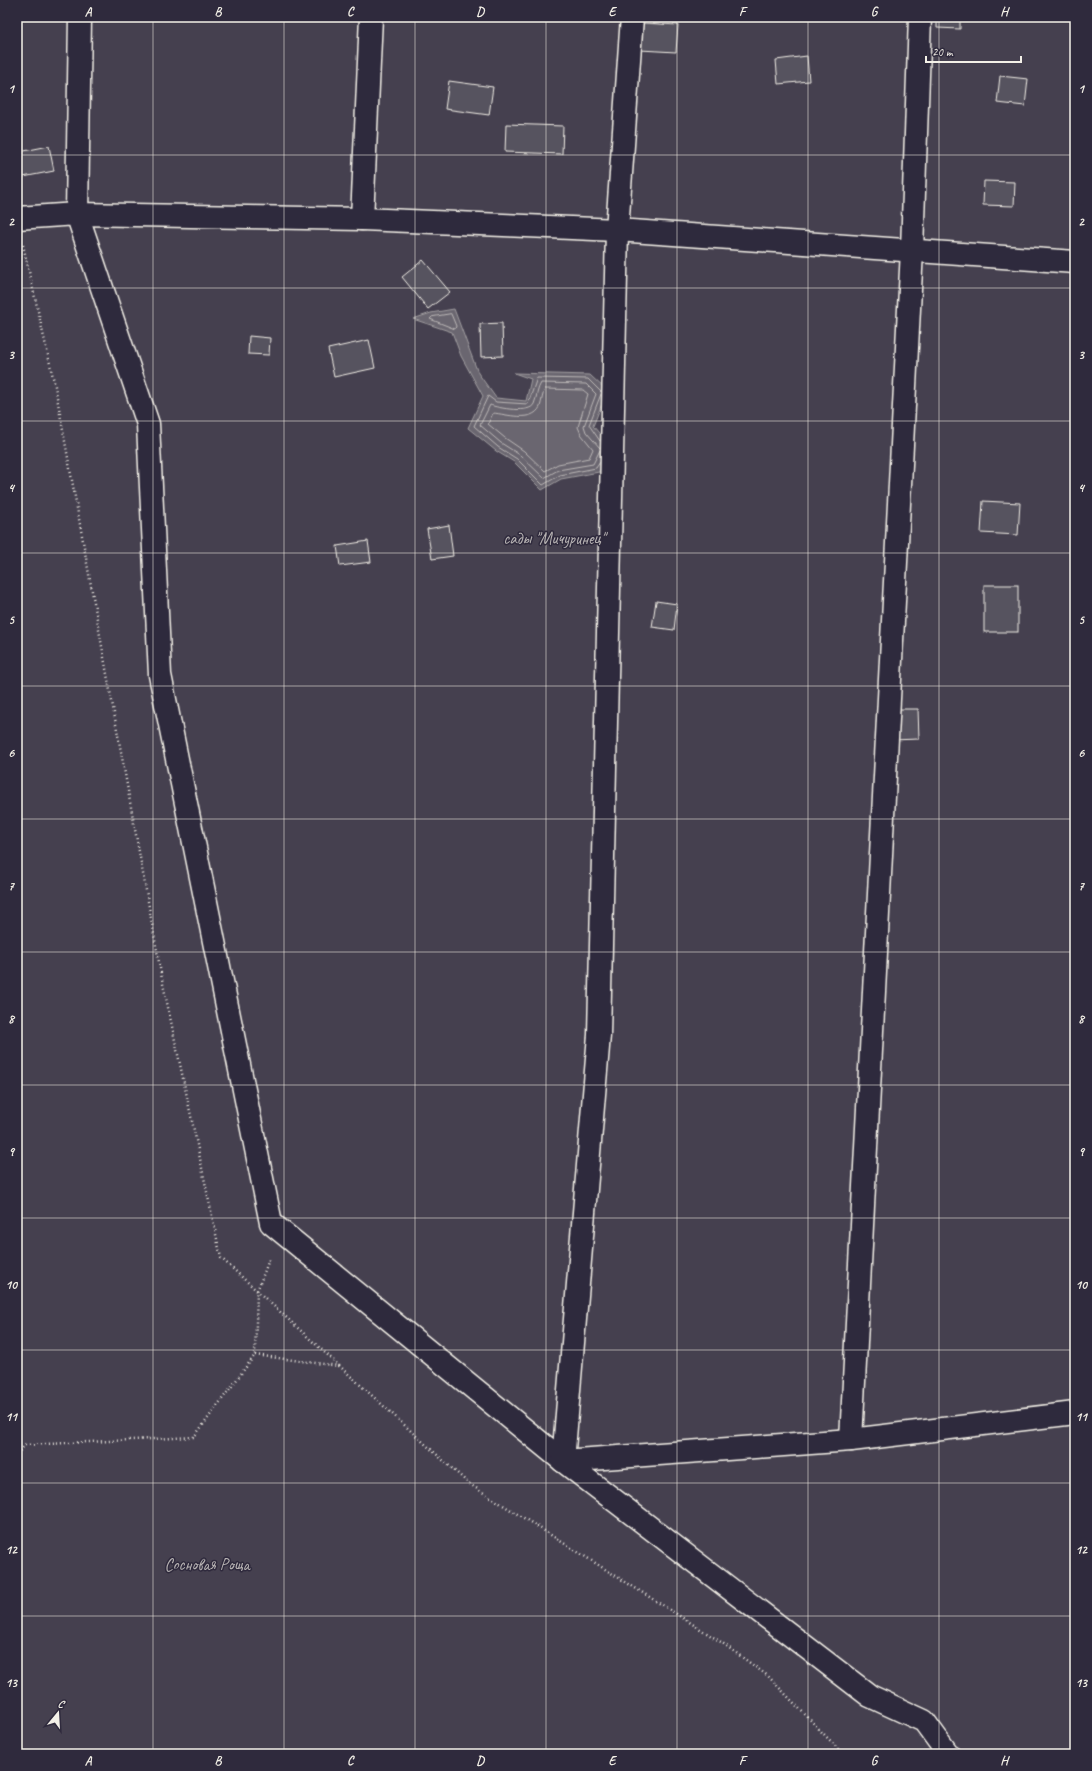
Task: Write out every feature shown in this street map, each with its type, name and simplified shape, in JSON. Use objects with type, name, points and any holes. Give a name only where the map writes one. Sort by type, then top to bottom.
[{"type":"street","points":[[80,17],[77,214],[148,424],[160,675],[271,1223],[563,1461],[870,1696],[924,1722],[948,1754]]},
{"type":"street","points":[[362,219],[371,17]]},
{"type":"street","points":[[563,1461],[599,1035],[617,230],[632,17]]},
{"type":"street","points":[[851,1440],[912,250],[920,17]]},
{"type":"street","points":[[17,218],[77,214],[362,219],[617,230],[1075,262]]},
{"type":"street","points":[[563,1461],[851,1440],[1075,1413]]},
{"type":"path","points":[[22,242],[55,386],[162,979],[221,1258],[468,1483],[721,1642],[768,1676],[843,1754]]},
{"type":"path","points":[[17,1454],[25,1445],[194,1437],[255,1354],[257,1291],[280,1230]]},
{"type":"path","points":[[255,1354],[339,1366]]},
{"type":"green space","name":"сады \"Мичуринец\"","points":[[17,17],[1075,17],[1075,1754],[17,1754]]},
{"type":"water","points":[[454,309],[478,373],[496,398],[526,401],[531,379],[514,373],[590,375],[607,391],[593,426],[611,447],[599,472],[561,479],[542,490],[514,462],[496,451],[468,428],[483,396],[461,356],[452,332],[413,319],[431,313]]},
{"type":"building","points":[[937,17],[960,17],[960,29],[937,28]]},
{"type":"building","points":[[642,23],[678,25],[676,52],[640,50]]},
{"type":"building","points":[[807,56],[809,81],[778,84],[776,60]]},
{"type":"building","points":[[1000,76],[1028,79],[1025,106],[997,103]]},
{"type":"building","points":[[449,81],[493,87],[489,115],[445,109]]},
{"type":"building","points":[[506,124],[563,126],[562,154],[505,152]]},
{"type":"building","points":[[49,146],[54,171],[23,177],[19,152]]},
{"type":"building","points":[[984,181],[1015,182],[1014,206],[983,205]]},
{"type":"building","points":[[423,260],[450,292],[428,309],[402,277]]},
{"type":"building","points":[[502,323],[503,356],[481,357],[480,324]]},
{"type":"building","points":[[249,336],[270,338],[269,355],[248,354]]},
{"type":"building","points":[[369,340],[375,368],[334,377],[328,349]]},
{"type":"building","points":[[983,501],[1020,503],[1018,535],[981,533]]},
{"type":"building","points":[[449,525],[453,556],[432,559],[427,529]]},
{"type":"building","points":[[368,541],[371,562],[340,566],[337,546]]},
{"type":"building","points":[[984,585],[1018,585],[1018,632],[984,632]]},
{"type":"building","points":[[656,601],[677,604],[674,630],[652,627]]},
{"type":"building","points":[[891,709],[918,709],[919,739],[892,740]]},
{"type":"park label","name":"Сосновая Роща","points":[[207,1564]]}]
